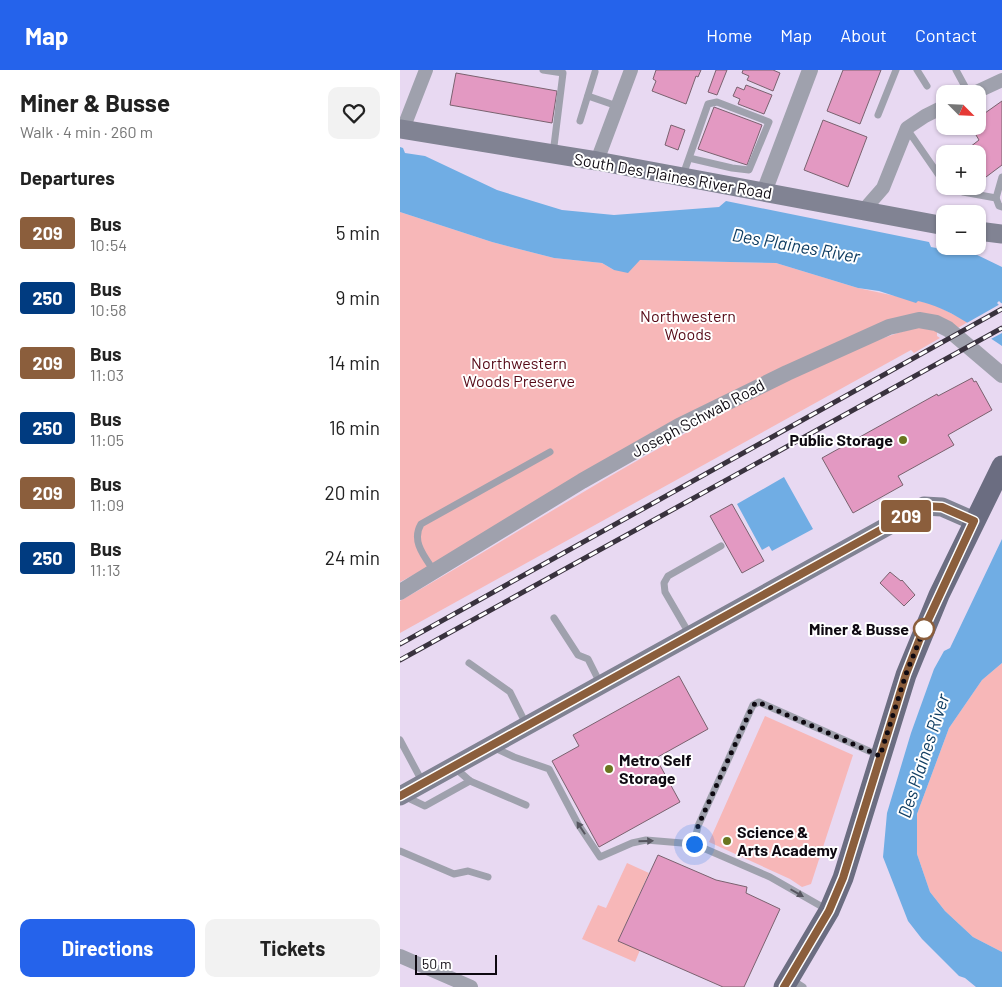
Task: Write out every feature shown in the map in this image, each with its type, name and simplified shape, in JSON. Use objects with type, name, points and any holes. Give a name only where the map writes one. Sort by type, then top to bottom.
[{"type":"main road","name":"South Des Plaines River Road","points":[[402,129],[597,161],[936,224]]},
{"type":"main road","points":[[792,984],[829,911],[843,878],[906,674],[922,633],[1002,466]]},
{"type":"main road","points":[[401,796],[924,506],[942,507],[974,521]]},
{"type":"street","points":[[597,161],[631,70]]},
{"type":"street","points":[[764,192],[810,70]]},
{"type":"street","points":[[402,129],[424,71]]},
{"type":"street","points":[[986,87],[1002,80]]},
{"type":"street","points":[[862,212],[882,188],[907,128],[936,110]]},
{"type":"street","points":[[882,188],[886,216]]},
{"type":"street","name":"Joseph Schwab Road","points":[[400,592],[582,481],[679,426],[786,373],[889,327],[919,320],[936,323],[948,330],[1002,375]]},
{"type":"street","points":[[400,956],[471,987]]},
{"type":"lane","points":[[543,70],[563,74],[552,154]]},
{"type":"lane","points":[[878,115],[896,70]]},
{"type":"lane","points":[[917,70],[927,86]]},
{"type":"lane","points":[[956,70],[965,85]]},
{"type":"lane","points":[[580,121],[595,72]]},
{"type":"lane","points":[[588,96],[617,106]]},
{"type":"lane","points":[[682,177],[708,104],[717,102],[769,122],[749,170],[689,158]]},
{"type":"lane","points":[[907,128],[936,171]]},
{"type":"lane","points":[[1002,177],[996,198],[1002,207]]},
{"type":"lane","points":[[980,195],[996,198]]},
{"type":"lane","points":[[434,571],[417,542],[417,531],[421,524],[550,452]]},
{"type":"lane","points":[[690,636],[665,592],[664,582],[668,576],[721,546]]},
{"type":"lane","points":[[554,618],[578,655],[588,659],[601,685]]},
{"type":"lane","points":[[469,663],[510,692],[527,726]]},
{"type":"lane","points":[[694,844],[698,826],[753,705],[758,702],[880,756]]},
{"type":"lane","points":[[400,740],[424,783]]},
{"type":"lane","points":[[491,746],[514,757],[549,769],[578,824],[600,857],[625,845],[646,840],[694,844],[770,877],[829,911]]},
{"type":"lane","points":[[454,766],[470,781],[526,806]]},
{"type":"lane","points":[[401,796],[425,806],[470,781]]},
{"type":"lane","points":[[400,851],[454,874],[468,871],[488,877]]},
{"type":"green space","name":"Northwestern Woods Preserve","points":[[400,212],[492,242],[554,258],[602,263],[614,270],[640,260],[776,263],[858,288],[933,304],[968,322],[956,329],[902,317],[400,582]]},
{"type":"green space","points":[[917,327],[937,331],[937,336],[940,338],[914,353],[911,350],[400,633],[400,601],[572,499],[659,448],[809,369],[852,350]]},
{"type":"green space","points":[[1002,663],[1002,952],[973,937],[945,911],[930,892],[917,854],[917,814],[949,728],[982,680]]},
{"type":"green space","points":[[765,716],[853,755],[811,884],[802,887],[790,879],[709,842]]},
{"type":"green space","points":[[627,863],[649,873],[618,941],[640,950],[635,962],[582,939],[598,905],[606,908]]},
{"type":"water","name":"Des Plaines River","points":[[400,147],[403,148],[405,153],[425,156],[497,190],[562,210],[614,215],[719,207],[726,201],[929,242],[931,247],[936,248],[936,255],[977,255],[1002,267],[1002,304],[999,301],[997,303],[1002,308],[1002,346],[962,319],[941,308],[918,301],[916,303],[879,291],[858,288],[776,263],[640,260],[628,273],[614,270],[602,263],[554,258],[492,242],[400,212]]},
{"type":"water","points":[[784,477],[813,529],[772,551],[769,546],[762,550],[737,504]]},
{"type":"water","name":"Des Plaines River","points":[[1002,539],[1002,663],[982,680],[949,728],[917,814],[917,854],[930,892],[945,911],[973,937],[1002,952],[1002,987],[976,987],[965,978],[959,976],[922,939],[908,921],[883,857],[887,813],[911,733],[934,669],[944,651],[950,648]]},
{"type":"pier","points":[[1002,303],[1002,333],[989,340],[965,324]]},
{"type":"building","points":[[656,70],[701,70],[698,77],[696,76],[686,104],[652,91],[656,81],[653,79]]},
{"type":"building","points":[[716,70],[727,70],[717,95],[708,92]]},
{"type":"building","points":[[743,70],[773,70],[780,73],[773,91],[747,80],[749,76],[742,73]]},
{"type":"building","points":[[843,70],[881,70],[860,124],[827,111]]},
{"type":"building","points":[[456,73],[557,91],[552,123],[450,105]]},
{"type":"building","points":[[746,85],[772,95],[764,114],[738,104],[740,99],[733,96],[737,87],[744,90]]},
{"type":"building","points":[[1002,101],[1002,165],[986,177],[986,145],[973,145],[979,140],[976,135],[986,135],[986,112]]},
{"type":"building","points":[[714,107],[762,125],[747,165],[698,149]]},
{"type":"building","points":[[823,120],[867,137],[848,187],[804,170]]},
{"type":"building","points":[[671,125],[685,130],[678,150],[665,145]]},
{"type":"building","name":"Public Storage","points":[[972,378],[974,382],[976,381],[992,410],[948,435],[954,445],[898,476],[903,485],[853,513],[822,458],[937,394],[938,396]]},
{"type":"building","points":[[732,504],[764,561],[742,573],[710,516]]},
{"type":"building","points":[[890,572],[902,580],[915,595],[904,606],[880,583]]},
{"type":"building","name":"Metro Self Storage","points":[[679,676],[708,729],[656,758],[680,802],[599,847],[552,761],[579,746],[573,735]]},
{"type":"building","points":[[658,855],[716,880],[747,887],[746,893],[780,909],[744,987],[723,987],[618,941]]},
{"type":"railway","points":[[400,644],[1002,309]]},
{"type":"railway","points":[[400,660],[1002,328]]},
{"type":"bus line","name":"209","points":[[400,796],[924,506],[942,507],[974,521],[922,633],[906,674],[843,878],[829,911],[784,987]]},
{"type":"place","name":"Public Storage","points":[[903,440]]},
{"type":"place","name":"Miner & Busse","points":[[924,629]]},
{"type":"place","name":"Metro Self Storage","points":[[609,769]]},
{"type":"place","name":"Science & Arts Academy","points":[[727,841]]},
{"type":"route","points":[[694,844],[698,826],[753,705],[758,702],[764,703],[880,756],[906,674],[924,629]]},
{"type":"park label","name":"Northwestern Woods","points":[[688,325]]}]
